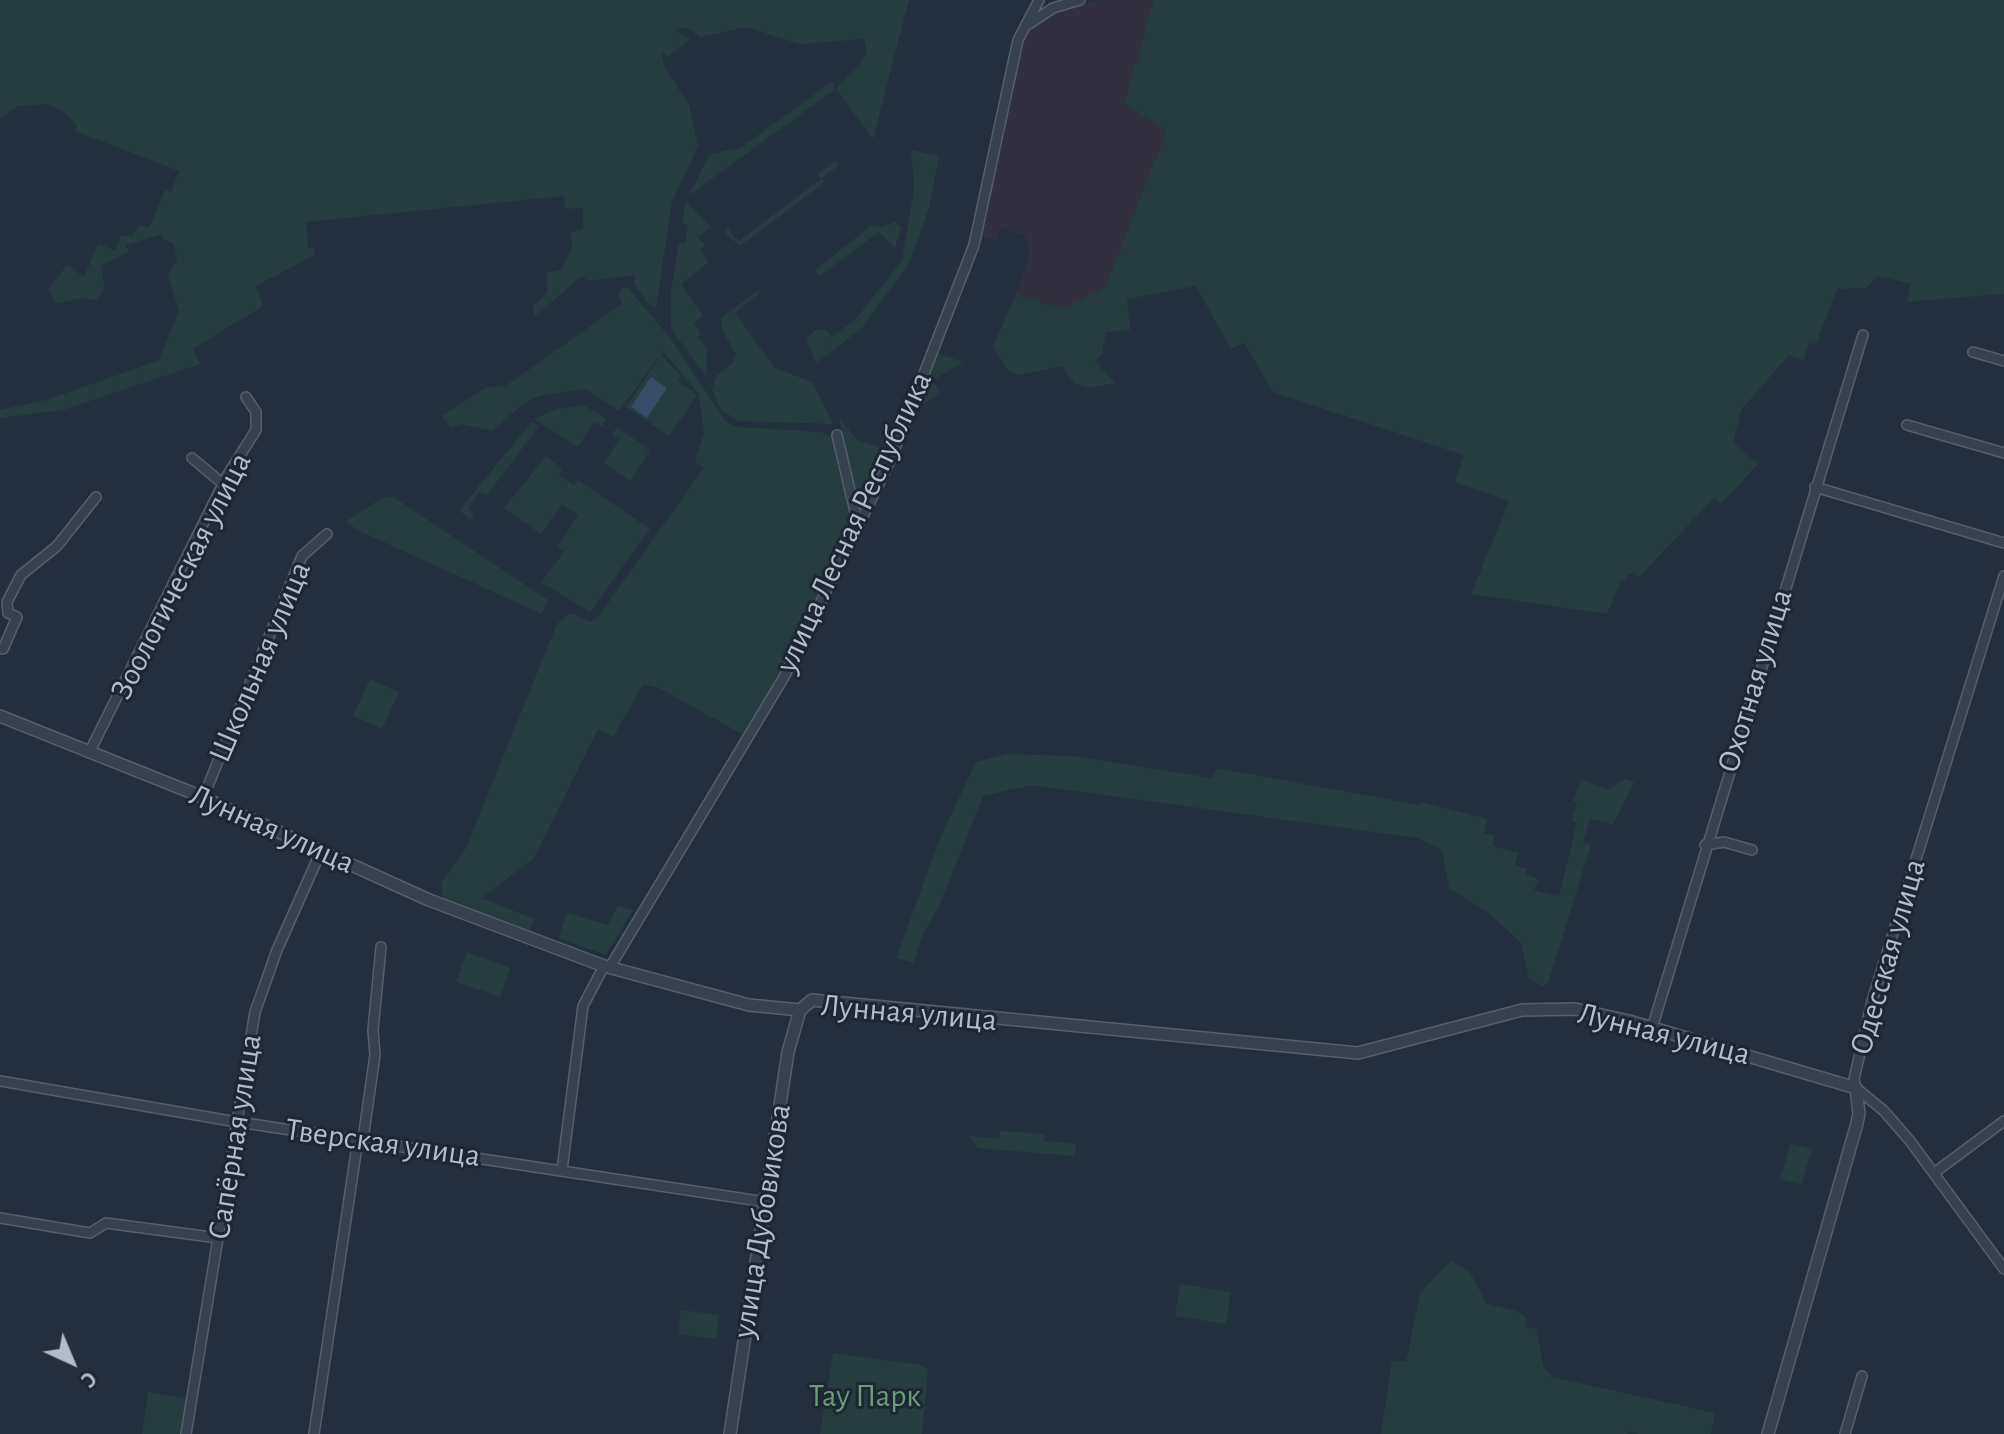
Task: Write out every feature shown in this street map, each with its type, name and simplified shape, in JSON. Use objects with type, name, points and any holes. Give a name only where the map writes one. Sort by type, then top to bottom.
[{"type":"street","name":"улица Лесная Республика","points":[[562,1170],[583,1006],[784,677],[906,423],[974,245],[1023,28],[1039,0]]},
{"type":"street","points":[[1023,28],[1053,8],[1080,0]]},
{"type":"street","name":"Охотная улица","points":[[1652,1028],[1705,845],[1863,335]]},
{"type":"street","points":[[1973,352],[2004,361]]},
{"type":"street","name":"Зоологическая улица","points":[[89,753],[223,484],[256,430],[256,412],[246,397]]},
{"type":"street","points":[[1907,425],[2004,453]]},
{"type":"street","points":[[837,435],[856,516],[862,520]]},
{"type":"street","points":[[192,458],[223,484]]},
{"type":"street","points":[[1815,487],[2004,543]]},
{"type":"street","points":[[3,649],[17,617],[8,613],[7,602],[21,575],[57,546],[96,497]]},
{"type":"street","name":"Школьная улица","points":[[203,798],[302,556],[306,549],[327,534]]},
{"type":"street","name":"Одесская улица","points":[[1768,1434],[1856,1127],[1859,1114],[1855,1070],[1872,1001],[2004,576]]},
{"type":"street","name":"Лунная улица","points":[[0,716],[203,798],[429,900],[607,966],[749,1005],[800,1010],[812,1000],[1358,1053],[1522,1010],[1575,1009],[1652,1028],[1856,1088]]},
{"type":"street","points":[[1705,845],[1724,842],[1752,850]]},
{"type":"street","name":"Сапёрная улица","points":[[186,1434],[255,1012],[280,944],[321,851]]},
{"type":"street","points":[[314,1434],[375,1055],[373,1030],[381,947]]},
{"type":"street","name":"улица Дубовикова","points":[[730,1434],[788,1052],[800,1010]]},
{"type":"street","name":"Тверская улица","points":[[0,1081],[237,1122],[766,1202]]},
{"type":"street","points":[[1856,1088],[1884,1111],[2004,1269]]},
{"type":"street","points":[[1934,1173],[2004,1121]]},
{"type":"street","points":[[0,1218],[90,1233],[106,1223],[218,1238]]},
{"type":"street","points":[[1845,1434],[1862,1376]]},
{"type":"shaded area","points":[[1102,0],[1154,0],[1124,103],[1166,130],[1106,286],[1062,309],[1016,294],[1030,254],[1025,236],[1000,227],[996,240],[980,237],[1026,33],[1058,10]]},
{"type":"green space","points":[[0,0],[909,0],[873,139],[836,88],[860,65],[867,51],[864,39],[799,44],[747,27],[700,37],[688,28],[675,30],[690,39],[667,57],[661,51],[665,68],[689,105],[698,146],[672,202],[656,308],[646,301],[634,284],[635,275],[588,281],[582,276],[534,317],[533,306],[547,293],[547,273],[562,270],[572,247],[571,232],[583,229],[583,208],[565,209],[564,196],[306,222],[308,248],[313,247],[315,255],[256,286],[263,306],[193,349],[200,364],[63,410],[0,418],[0,410],[46,400],[158,361],[179,311],[168,275],[177,259],[174,244],[164,240],[162,234],[126,245],[128,252],[101,266],[105,288],[96,300],[82,298],[57,304],[48,290],[67,265],[84,277],[98,244],[115,250],[121,236],[132,236],[140,225],[149,228],[165,190],[171,192],[179,171],[75,131],[77,125],[62,110],[48,104],[18,106],[0,119]]},
{"type":"green space","points":[[1154,0],[2004,0],[2004,294],[1907,302],[1911,284],[1878,276],[1866,288],[1837,289],[1816,344],[1809,343],[1803,360],[1789,355],[1741,410],[1733,442],[1758,464],[1721,504],[1714,498],[1639,577],[1629,573],[1625,581],[1621,580],[1607,614],[1471,594],[1509,501],[1455,482],[1464,455],[1273,392],[1244,343],[1231,349],[1196,286],[1127,299],[1130,330],[1106,332],[1102,354],[1095,361],[1115,383],[1087,388],[1074,383],[1062,366],[1019,375],[1008,371],[993,347],[1016,294],[1062,309],[1106,286],[1166,131],[1124,103]]},
{"type":"green space","points":[[833,81],[834,90],[688,196],[710,154],[740,148]]},
{"type":"green space","points":[[911,150],[939,156],[929,208],[909,264],[862,328],[816,363],[806,338],[816,330],[826,330],[831,337],[856,319],[902,260],[914,189]]},
{"type":"green space","points":[[835,161],[838,166],[822,178],[825,182],[740,246],[725,233],[728,225],[739,241],[821,179],[818,174]]},
{"type":"green space","points":[[686,202],[711,227],[698,237],[705,245],[700,250],[709,262],[681,284],[703,315],[694,324],[701,334],[697,337],[707,348],[706,376],[671,329],[671,291],[679,243],[685,243],[688,225],[682,224]]},
{"type":"green space","points":[[895,222],[901,228],[895,248],[879,232],[820,276],[815,270],[871,226],[882,227]]},
{"type":"green space","points":[[623,287],[627,287],[671,339],[726,422],[738,427],[821,432],[833,437],[853,530],[780,674],[742,734],[659,688],[643,684],[613,737],[598,729],[534,858],[481,898],[534,919],[529,933],[443,900],[441,883],[466,848],[557,624],[567,615],[573,614],[590,622],[598,617],[704,468],[695,462],[704,433],[699,394],[663,351],[619,411],[586,389],[539,396],[523,404],[492,431],[461,424],[451,428],[442,416],[485,388],[507,385],[623,303],[618,296]]},
{"type":"green space","points":[[757,291],[759,294],[735,313],[775,368],[812,382],[833,424],[738,421],[721,409],[712,390],[717,375],[732,364],[736,354],[721,328],[722,317]]},
{"type":"green space","points":[[936,353],[963,362],[933,380],[940,393],[921,406],[918,403]]},
{"type":"green space","points":[[661,355],[680,375],[678,381],[697,395],[669,436],[626,407]]},
{"type":"green space","points":[[584,405],[606,419],[602,427],[594,422],[578,447],[534,419],[557,409]]},
{"type":"green space","points":[[839,417],[856,439],[890,451],[863,508],[854,489]]},
{"type":"green space","points":[[532,422],[539,426],[487,495],[479,492],[469,507],[474,515],[470,520],[459,510]]},
{"type":"green space","points":[[617,427],[650,450],[630,481],[604,463],[619,440],[612,435]]},
{"type":"green space","points":[[546,456],[562,469],[559,475],[574,485],[578,480],[650,529],[590,612],[541,582],[564,552],[557,547],[578,515],[562,504],[541,534],[504,508]]},
{"type":"green space","points":[[392,496],[548,600],[542,614],[357,530],[346,521],[382,498]]},
{"type":"green space","points":[[370,679],[399,692],[382,729],[353,716]]},
{"type":"green space","points":[[1007,754],[1073,756],[1213,778],[1216,768],[1420,805],[1422,802],[1487,819],[1484,833],[1494,836],[1493,846],[1518,853],[1515,865],[1527,869],[1526,874],[1539,880],[1534,890],[1559,896],[1577,822],[1572,821],[1577,802],[1573,801],[1581,780],[1609,789],[1625,779],[1634,782],[1613,824],[1590,819],[1583,842],[1591,845],[1548,983],[1543,987],[1529,978],[1521,943],[1490,914],[1449,888],[1442,850],[1418,838],[1031,785],[983,796],[939,906],[923,934],[914,963],[896,958],[941,836],[976,762]]},
{"type":"green space","points":[[618,906],[633,910],[606,955],[558,938],[567,913],[608,925]]},
{"type":"green space","points":[[467,952],[510,968],[500,997],[456,982]]},
{"type":"green space","points":[[1000,1131],[1044,1134],[1044,1141],[1076,1144],[1075,1156],[978,1148],[969,1136],[999,1139]]},
{"type":"green space","points":[[1791,1143],[1812,1149],[1801,1185],[1780,1179]]},
{"type":"green space","points":[[1451,1261],[1470,1272],[1486,1303],[1519,1312],[1527,1319],[1526,1326],[1536,1329],[1544,1368],[1552,1377],[1715,1413],[1711,1434],[1640,1434],[1627,1431],[1627,1434],[1381,1434],[1392,1360],[1406,1362],[1420,1293]]},
{"type":"green space","points":[[1180,1284],[1231,1292],[1226,1324],[1175,1316]]},
{"type":"green space","points":[[681,1310],[719,1315],[716,1339],[678,1334]]},
{"type":"green space","name":"Тау Парк","points":[[833,1353],[921,1365],[928,1370],[922,1434],[820,1434]]},
{"type":"green space","points":[[148,1392],[187,1399],[181,1434],[142,1434]]},
{"type":"water","points":[[651,377],[667,388],[647,418],[631,407]]}]
